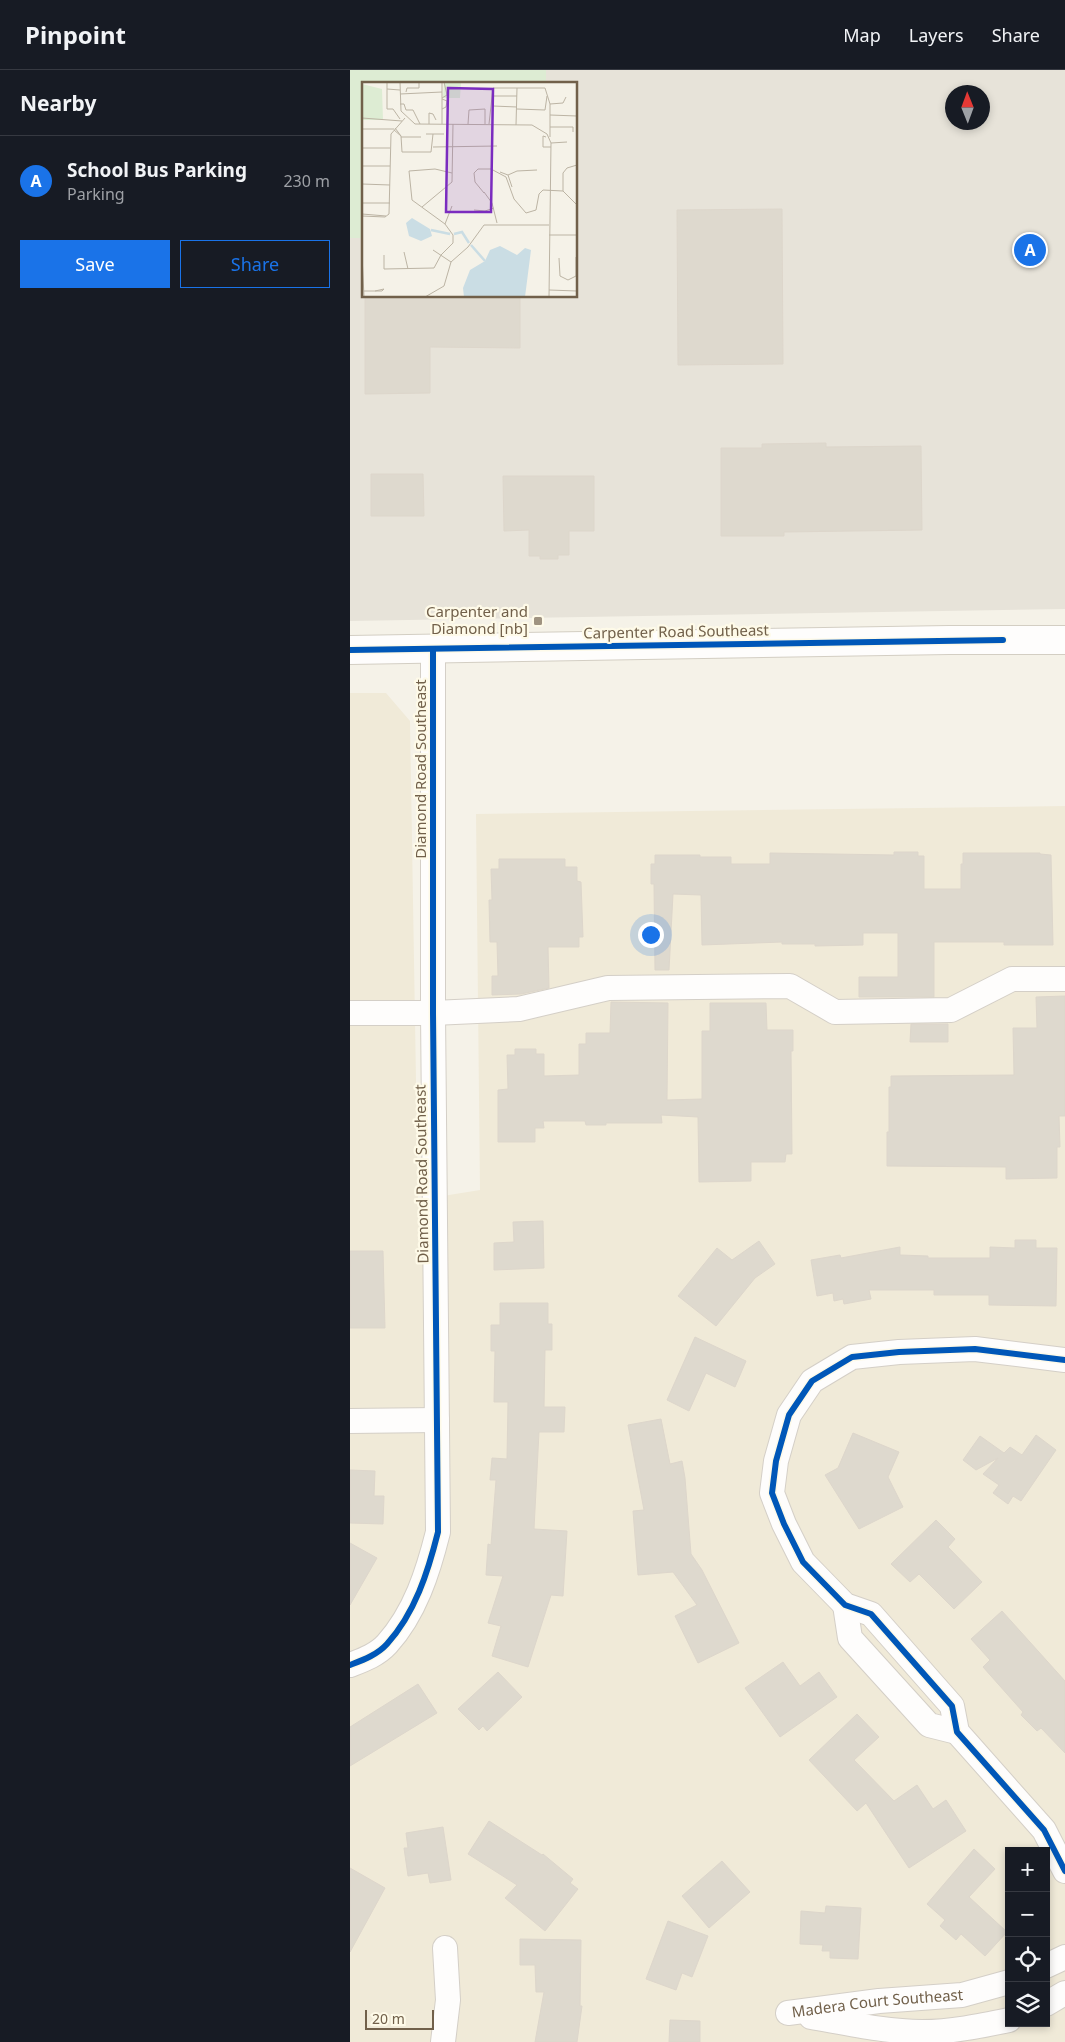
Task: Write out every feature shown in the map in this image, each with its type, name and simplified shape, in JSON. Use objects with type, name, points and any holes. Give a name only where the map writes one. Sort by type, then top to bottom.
[{"type":"street","name":"Carpenter Road Southeast","points":[[350,650],[1065,640]]},
{"type":"street","name":"Diamond Road Southeast","points":[[350,1665],[370,1657],[386,1644],[411,1610],[430,1563],[438,1532],[433,1013],[434,649]]},
{"type":"street","points":[[350,1013],[433,1013],[520,1009],[608,988],[790,986],[835,1012],[951,1010],[1012,979],[1065,979]]},
{"type":"street","points":[[1064,1361],[975,1349],[899,1352],[852,1357],[812,1382],[789,1415],[776,1461],[772,1493],[784,1524],[803,1562],[845,1605],[871,1614],[952,1706],[957,1732],[1044,1830],[1065,1871]]},
{"type":"street","points":[[350,1421],[437,1420]]},
{"type":"street","points":[[845,1605],[850,1638],[929,1724],[957,1732]]},
{"type":"street","points":[[443,2042],[448,2000],[445,1948]]},
{"type":"street","points":[[1050,1964],[1065,1958]]},
{"type":"street","name":"Madera Court Southeast","points":[[1005,1984],[962,1995],[879,2001],[788,2013],[858,2025],[921,2032],[975,2028],[1005,2021]]},
{"type":"street","points":[[1050,2002],[1065,1993]]},
{"type":"shaded area","points":[[546,70],[1065,70],[1065,609],[350,621],[350,238],[362,238],[362,298],[578,298],[578,82],[546,82]]},
{"type":"shaded area","points":[[350,693],[386,693],[410,721],[418,1200],[480,1190],[476,814],[1065,806],[1065,2042],[350,2042]]},
{"type":"green space","points":[[350,70],[546,70],[546,82],[362,82],[362,238],[350,238]]},
{"type":"building","points":[[782,209],[783,364],[678,365],[677,210]]},
{"type":"building","points":[[365,298],[520,298],[520,348],[430,347],[430,393],[365,394]]},
{"type":"building","points":[[826,443],[826,447],[921,446],[922,530],[784,532],[784,536],[721,536],[721,448],[762,448],[762,444]]},
{"type":"building","points":[[371,474],[423,474],[424,516],[371,516]]},
{"type":"building","points":[[503,476],[594,476],[594,531],[569,531],[569,555],[558,555],[558,559],[540,559],[540,556],[529,556],[529,530],[504,531]]},
{"type":"building","points":[[894,852],[918,852],[918,856],[924,856],[924,889],[961,889],[963,853],[1040,853],[1051,855],[1053,945],[1004,945],[1004,942],[934,942],[934,997],[859,997],[859,977],[898,977],[898,933],[863,933],[863,945],[815,946],[815,944],[782,944],[782,942],[702,945],[701,895],[673,894],[669,970],[655,970],[654,884],[651,884],[651,864],[655,864],[655,855],[731,857],[731,864],[770,864],[770,853],[894,855]]},
{"type":"building","points":[[499,859],[565,859],[565,867],[577,867],[577,881],[581,882],[583,937],[579,937],[579,947],[548,947],[549,988],[521,994],[492,995],[492,976],[498,976],[497,942],[490,942],[489,900],[492,900],[491,869],[499,869]]},
{"type":"building","points":[[1065,996],[1065,1116],[1059,1116],[1060,1147],[1057,1147],[1057,1178],[1006,1179],[1006,1167],[887,1166],[889,1087],[891,1087],[891,1076],[1014,1075],[1013,1028],[1037,1028],[1036,997]]},
{"type":"building","points":[[611,1002],[668,1003],[667,1100],[702,1099],[702,1031],[710,1031],[710,1003],[766,1003],[767,1030],[793,1030],[793,1051],[791,1051],[792,1154],[786,1154],[785,1162],[751,1162],[751,1181],[699,1182],[698,1117],[661,1115],[662,1123],[606,1123],[606,1125],[586,1125],[585,1121],[543,1121],[544,1128],[535,1128],[535,1142],[498,1142],[498,1090],[508,1089],[507,1055],[515,1055],[515,1049],[536,1049],[536,1054],[544,1054],[544,1076],[579,1075],[579,1044],[586,1044],[586,1033],[610,1033]]},
{"type":"building","points":[[911,1024],[948,1024],[948,1042],[910,1042]]},
{"type":"building","points":[[543,1221],[544,1268],[494,1270],[494,1243],[514,1242],[513,1222]]},
{"type":"building","points":[[1015,1240],[1036,1240],[1036,1248],[1057,1248],[1056,1306],[989,1305],[989,1295],[934,1295],[934,1290],[869,1290],[871,1299],[844,1304],[843,1299],[834,1301],[833,1293],[817,1296],[811,1260],[840,1255],[841,1258],[900,1247],[900,1255],[928,1256],[928,1258],[990,1258],[990,1247],[1015,1248]]},
{"type":"building","points":[[759,1241],[775,1264],[755,1278],[716,1326],[678,1296],[717,1248],[732,1260]]},
{"type":"building","points":[[350,1251],[383,1251],[385,1328],[350,1328]]},
{"type":"building","points":[[500,1303],[548,1303],[548,1324],[552,1324],[552,1350],[545,1350],[544,1407],[565,1407],[564,1432],[539,1432],[534,1529],[567,1531],[563,1596],[551,1595],[528,1667],[492,1656],[501,1626],[488,1623],[503,1576],[486,1575],[488,1544],[491,1545],[496,1480],[490,1480],[492,1458],[507,1459],[508,1402],[494,1402],[495,1351],[491,1351],[491,1325],[500,1325]]},
{"type":"building","points":[[695,1337],[746,1361],[735,1387],[706,1373],[689,1411],[667,1400]]},
{"type":"building","points":[[661,1419],[670,1464],[682,1461],[691,1554],[702,1570],[739,1643],[698,1663],[675,1616],[697,1605],[673,1572],[638,1575],[633,1511],[644,1510],[628,1425]]},
{"type":"building","points":[[853,1433],[899,1452],[888,1477],[903,1507],[859,1529],[825,1475],[838,1468]]},
{"type":"building","points":[[1036,1435],[1056,1450],[1021,1501],[1013,1496],[1008,1504],[993,1493],[999,1485],[983,1474],[998,1458],[976,1470],[963,1460],[980,1436],[1004,1453],[1010,1447],[1022,1455]]},
{"type":"building","points":[[350,1470],[375,1471],[374,1496],[384,1496],[383,1524],[350,1523]]},
{"type":"building","points":[[936,1520],[955,1539],[948,1547],[982,1582],[954,1609],[919,1574],[910,1582],[891,1564]]},
{"type":"building","points":[[350,1543],[377,1558],[350,1605]]},
{"type":"building","points":[[1002,1611],[1065,1681],[1065,1753],[1041,1728],[1037,1731],[1021,1715],[1023,1712],[983,1667],[990,1660],[971,1639]]},
{"type":"building","points":[[783,1662],[800,1686],[819,1672],[837,1697],[780,1737],[745,1688]]},
{"type":"building","points":[[498,1672],[522,1697],[487,1731],[483,1726],[479,1730],[458,1709]]},
{"type":"building","points":[[418,1684],[437,1713],[350,1766],[350,1727]]},
{"type":"building","points":[[857,1714],[879,1737],[854,1760],[894,1801],[917,1785],[933,1809],[946,1800],[966,1831],[909,1868],[866,1803],[857,1811],[809,1760]]},
{"type":"building","points":[[489,1821],[543,1854],[573,1879],[570,1883],[578,1889],[545,1931],[505,1898],[517,1885],[468,1854]]},
{"type":"building","points":[[443,1827],[451,1880],[430,1883],[428,1873],[408,1876],[404,1848],[408,1848],[406,1833]]},
{"type":"building","points":[[974,1849],[995,1869],[969,1897],[1005,1930],[1005,1934],[985,1956],[961,1934],[956,1940],[940,1926],[945,1920],[927,1904]]},
{"type":"building","points":[[722,1861],[750,1892],[709,1928],[682,1896]]},
{"type":"building","points":[[350,1868],[385,1888],[350,1952]]},
{"type":"building","points":[[826,1906],[861,1908],[858,1959],[830,1958],[830,1951],[822,1951],[823,1945],[800,1944],[801,1911],[825,1913]]},
{"type":"building","points":[[668,1921],[708,1936],[692,1977],[682,1973],[676,1990],[646,1979]]},
{"type":"building","points":[[520,1939],[581,1940],[580,2006],[582,2006],[577,2042],[535,2042],[544,1992],[536,1992],[535,1965],[520,1965]]},
{"type":"building","points":[[670,2020],[700,2021],[700,2042],[669,2042]]},
{"type":"cycle path","points":[[350,650],[1003,640]]},
{"type":"cycle path","points":[[350,1665],[379,1651],[397,1632],[413,1605],[425,1577],[438,1532],[433,1013],[433,649]]},
{"type":"cycle path","points":[[1065,1360],[975,1349],[899,1352],[852,1357],[812,1381],[789,1415],[776,1461],[772,1493],[784,1524],[803,1562],[845,1605],[871,1614],[952,1706],[957,1732],[1044,1830],[1065,1871]]},
{"type":"place","name":"School Bus Parking","points":[[1030,250]]},
{"type":"place","name":"Carpenter and Diamond [nb]","points":[[538,621]]}]
